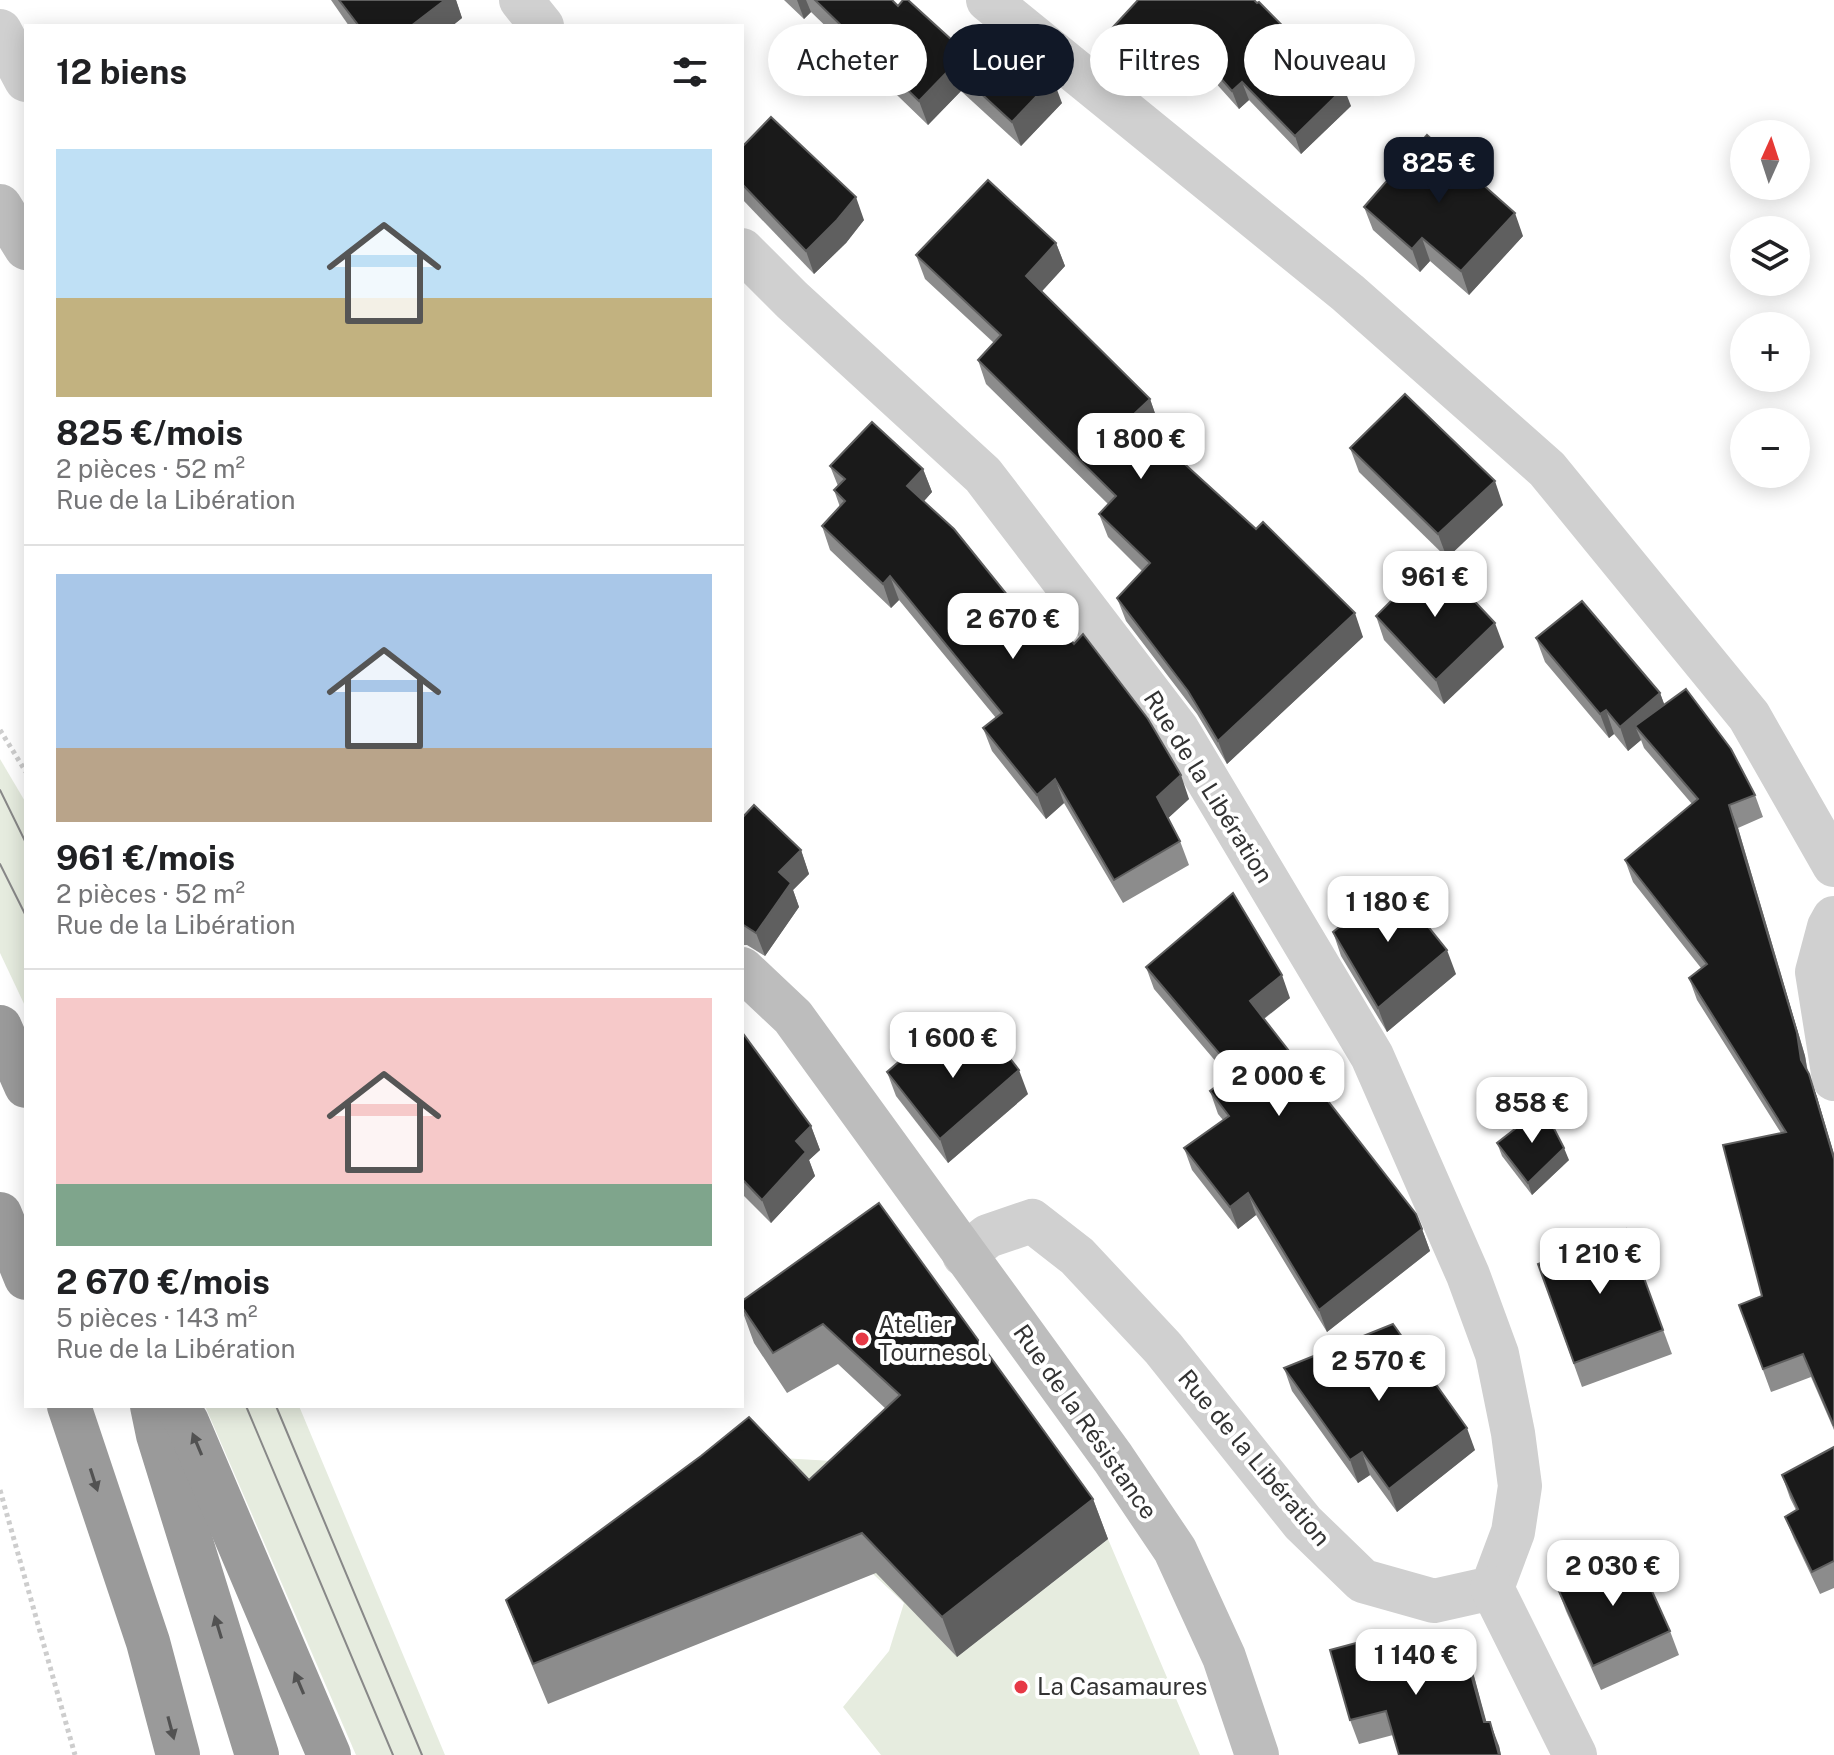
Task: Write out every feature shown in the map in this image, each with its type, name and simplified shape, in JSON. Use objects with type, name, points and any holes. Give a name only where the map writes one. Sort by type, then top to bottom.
[{"type":"highway","points":[[0,1027],[24,1081]]},
{"type":"highway","points":[[0,1214],[24,1273]]},
{"type":"highway","points":[[70,1408],[148,1642],[178,1755]]},
{"type":"highway","points":[[152,1408],[158,1435],[257,1755]]},
{"type":"highway","points":[[178,1408],[187,1422],[329,1755]]},
{"type":"street","points":[[521,0],[540,24]]},
{"type":"street","points":[[988,0],[1348,293],[1547,469],[1749,716],[1834,865]]},
{"type":"street","points":[[0,31],[24,76]]},
{"type":"street","points":[[0,206],[24,245]]},
{"type":"street","name":"Rue de la Libération","points":[[744,252],[983,475],[1070,586],[1177,729],[1372,1056],[1468,1275],[1497,1354],[1520,1486],[1513,1532],[1492,1588],[1434,1601],[1363,1581],[1303,1523],[1163,1348],[1077,1256],[1032,1221],[988,1236],[964,1255]]},
{"type":"street","points":[[1834,918],[1817,972],[1834,1079]]},
{"type":"street","name":"Rue de la Résistance","points":[[744,971],[793,1017],[1113,1458],[1175,1550],[1224,1657],[1257,1755]]},
{"type":"street","points":[[1492,1588],[1575,1755]]},
{"type":"path","points":[[0,730],[24,769]]},
{"type":"path","points":[[0,1490],[75,1755]]},
{"type":"shaded area","points":[[0,759],[24,800],[24,1004],[0,953]]},
{"type":"shaded area","points":[[206,1408],[300,1408],[445,1755],[356,1755]]},
{"type":"shaded area","points":[[764,1457],[884,1464],[957,1657],[1108,1539],[1200,1755],[881,1755],[843,1707],[889,1651],[904,1603]]},
{"type":"building","points":[[339,0],[445,0],[414,24],[357,24]]},
{"type":"building","points":[[815,0],[892,0],[898,6],[903,0],[908,0],[943,32],[943,76],[927,93],[927,24],[840,24]]},
{"type":"building","points":[[1138,0],[1254,0],[1281,24],[1244,24],[1244,84],[1242,82],[1232,91],[1228,86],[1228,24],[1116,24]]},
{"type":"building","points":[[984,96],[1037,96],[1012,122]]},
{"type":"building","points":[[1256,96],[1336,96],[1295,136]]},
{"type":"building","points":[[771,117],[856,197],[806,251],[744,186],[744,145]]},
{"type":"building","points":[[1427,135],[1515,213],[1461,271],[1422,238],[1412,249],[1364,207]]},
{"type":"building","points":[[988,180],[1056,243],[1026,276],[1150,399],[1132,416],[1256,529],[1263,522],[1355,613],[1218,741],[1188,691],[1117,598],[1150,563],[1099,514],[1116,496],[978,360],[1001,335],[916,255]]},
{"type":"building","points":[[1405,394],[1495,481],[1438,534],[1350,448]]},
{"type":"building","points":[[872,422],[923,469],[907,486],[954,529],[1041,637],[1057,624],[1074,644],[1083,634],[1148,719],[1181,775],[1157,797],[1180,841],[1114,880],[1055,779],[1037,795],[983,728],[1002,713],[890,576],[883,584],[822,526],[845,501],[834,490],[845,479],[830,466]]},
{"type":"building","points":[[1434,558],[1495,623],[1436,680],[1376,616]]},
{"type":"building","points":[[1582,601],[1660,693],[1620,727],[1606,710],[1600,714],[1536,638]]},
{"type":"building","points":[[1686,689],[1731,749],[1755,795],[1729,805],[1797,1033],[1801,1060],[1809,1074],[1834,1159],[1834,1426],[1803,1354],[1763,1369],[1739,1305],[1762,1296],[1723,1145],[1786,1132],[1689,978],[1707,964],[1625,860],[1698,799],[1635,726]]},
{"type":"building","points":[[754,805],[801,850],[779,872],[791,883],[756,933],[744,925],[744,816]]},
{"type":"building","points":[[1393,883],[1447,950],[1378,1008],[1333,932]]},
{"type":"building","points":[[1233,893],[1282,975],[1250,1001],[1416,1214],[1422,1229],[1319,1310],[1248,1193],[1230,1207],[1184,1148],[1229,1116],[1210,1091],[1235,1072],[1146,967]]},
{"type":"building","points":[[985,1027],[1019,1070],[940,1139],[887,1072],[923,1041],[942,1063]]},
{"type":"building","points":[[744,1035],[811,1126],[796,1141],[806,1152],[762,1200],[744,1181]]},
{"type":"building","points":[[1543,1107],[1564,1148],[1528,1183],[1497,1143]]},
{"type":"building","points":[[879,1203],[1093,1499],[942,1617],[862,1533],[533,1664],[506,1600],[749,1417],[809,1480],[900,1395],[823,1324],[773,1353],[744,1310],[744,1300]]},
{"type":"building","points":[[1626,1229],[1663,1330],[1574,1363],[1538,1264]]},
{"type":"building","points":[[1393,1324],[1467,1428],[1389,1489],[1362,1452],[1350,1460],[1284,1368]]},
{"type":"building","points":[[1834,1447],[1834,1561],[1812,1572],[1785,1517],[1798,1509],[1782,1475]]},
{"type":"building","points":[[1633,1549],[1670,1631],[1593,1666],[1557,1587]]},
{"type":"building","points":[[1390,1634],[1396,1659],[1462,1641],[1484,1722],[1490,1722],[1499,1755],[1399,1755],[1386,1711],[1350,1720],[1330,1650]]},
{"type":"tram line","points":[[0,790],[24,839]]},
{"type":"tram line","points":[[0,864],[24,912]]},
{"type":"tram line","points":[[247,1408],[393,1755]]},
{"type":"tram line","points":[[277,1408],[422,1755]]},
{"type":"place","name":"Atelier Tournesol","points":[[862,1339]]},
{"type":"place","name":"La Casamaures","points":[[1021,1687]]}]
